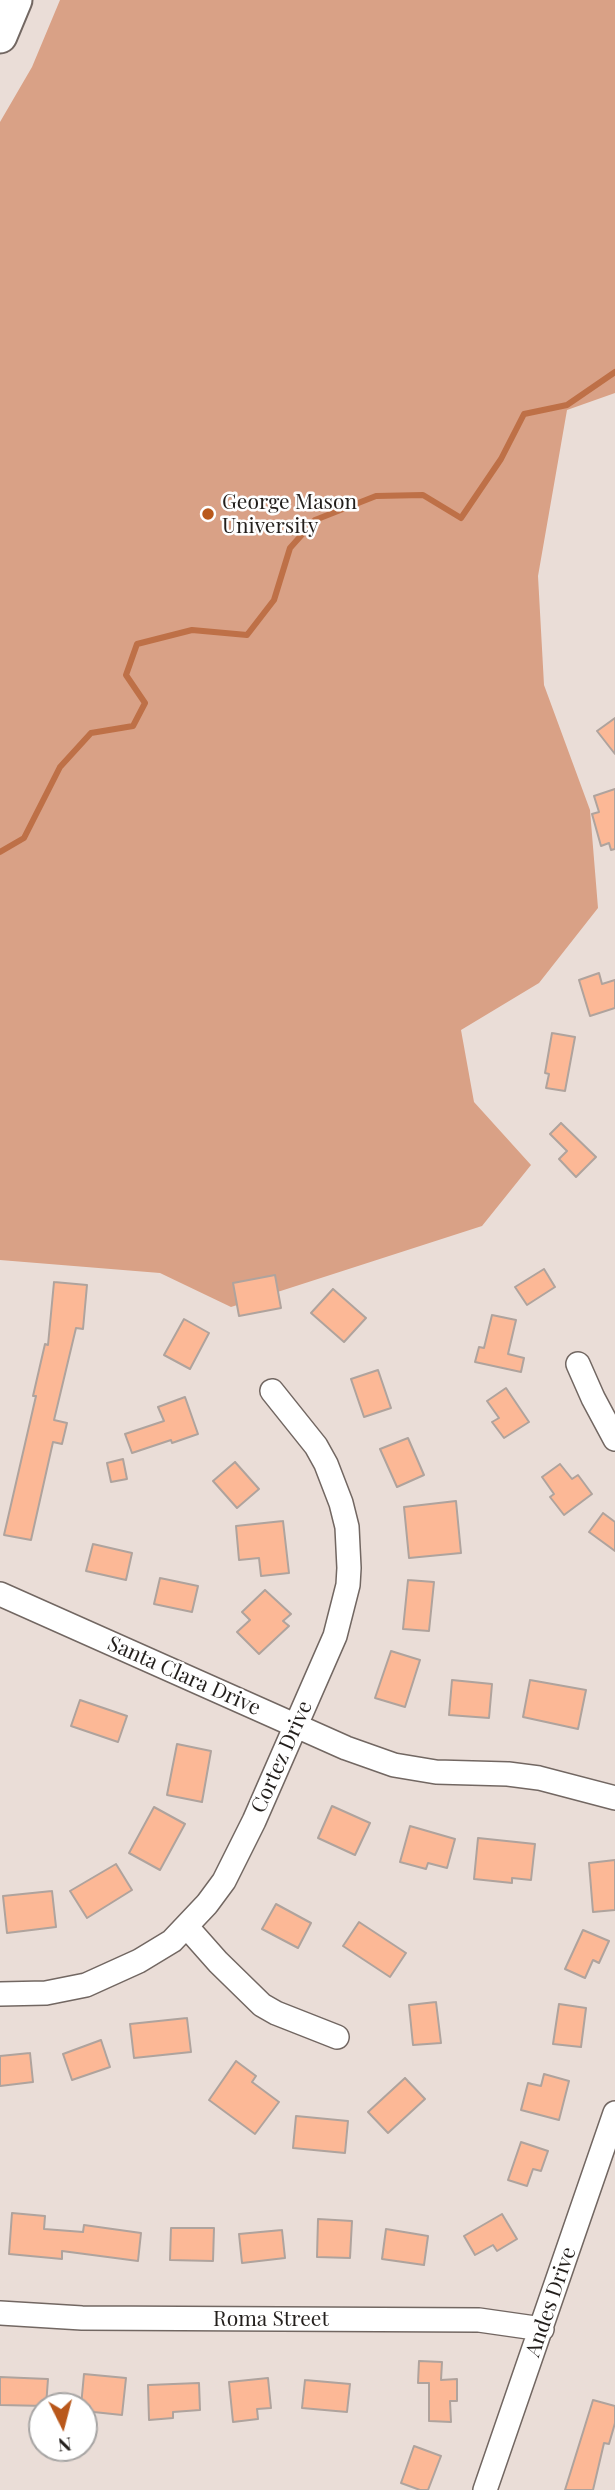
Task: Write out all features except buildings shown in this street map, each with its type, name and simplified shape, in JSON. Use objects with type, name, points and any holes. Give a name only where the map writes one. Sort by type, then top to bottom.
[{"type":"street","points":[[0,36],[15,0]]},
{"type":"street","points":[[578,1364],[615,1439]]},
{"type":"street","name":"Cortez Drive","points":[[0,1994],[46,1993],[102,1979],[172,1941],[187,1927],[224,1881],[296,1726],[340,1623],[348,1586],[349,1547],[341,1503],[326,1464],[316,1446],[272,1391]]},
{"type":"street","name":"Santa Clara Drive","points":[[0,1594],[346,1748],[394,1765],[436,1772],[508,1774],[539,1778],[615,1798]]},
{"type":"street","points":[[187,1927],[262,2005],[337,2037]]},
{"type":"street","name":"Andes Drive","points":[[485,2490],[615,2113]]},
{"type":"street","name":"Roma Street","points":[[0,2313],[82,2318],[479,2320],[542,2329]]},
{"type":"shaded area","name":"George Mason University","points":[[60,0],[615,0],[615,393],[567,410],[538,576],[544,685],[590,810],[598,908],[539,983],[461,1030],[474,1102],[531,1165],[482,1226],[231,1307],[160,1273],[0,1260],[0,122],[32,67]]},
{"type":"waterway","points":[[0,852],[24,838],[60,767],[91,733],[133,726],[145,703],[126,675],[137,644],[192,630],[247,635],[274,600],[290,548],[315,520],[376,496],[423,495],[461,518],[501,459],[524,414],[567,405],[615,372]]},
{"type":"place","name":"George Mason University","points":[[208,514]]}]
